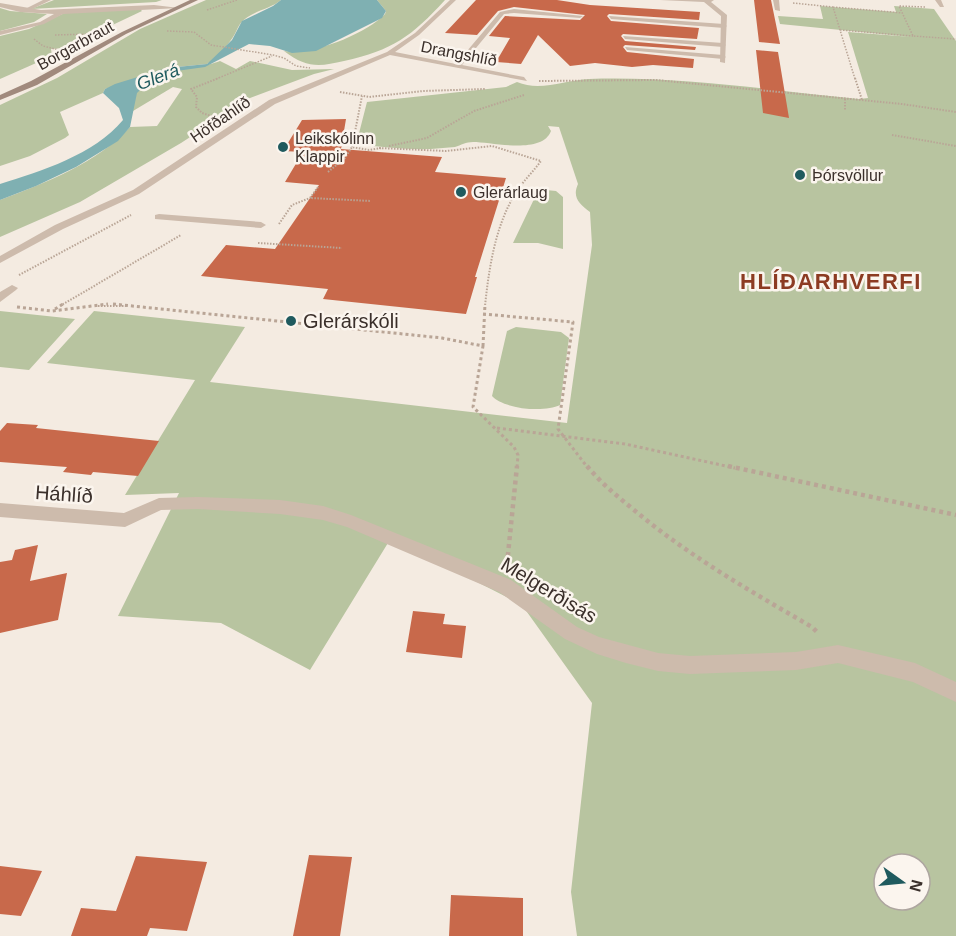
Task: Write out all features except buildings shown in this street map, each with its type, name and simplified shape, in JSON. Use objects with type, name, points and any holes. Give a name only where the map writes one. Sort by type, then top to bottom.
[{"type":"street","points":[[24,11],[48,0]]},
{"type":"street","name":"Borgarbraut","points":[[0,96],[40,75],[98,38],[181,0]]},
{"type":"street","name":"Borgarbraut","points":[[0,96],[34,83],[116,37],[195,0]]},
{"type":"street","name":"Höfðahlíð","points":[[0,260],[59,227],[136,192],[272,102],[389,53],[417,34],[453,0]]},
{"type":"street","points":[[663,0],[711,0]]},
{"type":"street","points":[[627,48],[723,60],[724,15],[706,1]]},
{"type":"street","points":[[776,1],[778,10]]},
{"type":"street","points":[[0,5],[24,11],[63,11],[132,6],[176,8]]},
{"type":"street","points":[[0,33],[42,23],[63,11]]},
{"type":"street","points":[[458,66],[502,13],[514,11],[580,16]]},
{"type":"street","points":[[611,17],[724,26]]},
{"type":"street","points":[[626,37],[723,45]]},
{"type":"street","name":"Drangshlíð","points":[[389,53],[524,79]]},
{"type":"street","points":[[159,216],[261,225]]},
{"type":"street","points":[[0,297],[12,288]]},
{"type":"street","name":"Melgerðisás","points":[[125,520],[159,504],[280,507],[323,513],[351,522],[505,586],[571,633],[597,645],[658,662],[690,665],[759,664],[838,654],[915,673],[956,692]]},
{"type":"street","name":"Háhlíð","points":[[0,510],[125,520]]},
{"type":"path","points":[[776,1],[903,13]]},
{"type":"path","points":[[913,36],[899,6],[935,8],[940,3]]},
{"type":"path","points":[[833,7],[862,100]]},
{"type":"path","points":[[840,30],[956,39]]},
{"type":"path","points":[[161,32],[194,32],[208,44],[273,55],[284,58],[296,66]]},
{"type":"path","points":[[50,36],[90,34]]},
{"type":"path","points":[[42,37],[33,38],[43,46],[62,50]]},
{"type":"path","points":[[224,120],[202,113],[196,107],[197,97],[191,90],[273,55]]},
{"type":"path","points":[[537,85],[537,81],[549,83],[636,79],[862,100],[956,112]]},
{"type":"path","points":[[332,90],[362,96],[493,88]]},
{"type":"path","points":[[352,147],[369,150],[427,138],[474,111],[531,93]]},
{"type":"path","points":[[328,172],[345,158],[352,147],[362,96]]},
{"type":"path","points":[[845,99],[845,110]]},
{"type":"path","points":[[892,135],[956,146]]},
{"type":"path","points":[[379,148],[446,151],[492,146],[541,161],[514,193],[501,223],[483,314],[483,346],[473,407],[480,417],[514,443],[519,455],[505,586]]},
{"type":"path","points":[[310,198],[318,187]]},
{"type":"path","points":[[279,225],[292,205],[310,198],[371,201]]},
{"type":"path","points":[[52,311],[206,220]]},
{"type":"path","points":[[265,244],[272,234]]},
{"type":"path","points":[[10,306],[52,311],[110,304],[146,307],[442,338],[483,346]]},
{"type":"path","points":[[483,314],[573,322],[558,429],[566,436],[598,480],[665,536],[729,579],[812,627],[838,654]]},
{"type":"path","points":[[496,428],[625,444],[956,515]]},
{"type":"green space","points":[[54,0],[162,0],[31,9]]},
{"type":"green space","points":[[206,0],[281,0],[244,20],[228,44],[207,64],[167,68],[105,89],[103,93],[60,112],[69,135],[65,138],[30,156],[0,166],[0,105],[57,78],[140,29]]},
{"type":"green space","points":[[377,0],[445,0],[411,33],[389,47],[361,57],[313,65],[299,61],[284,51],[295,52],[323,47],[365,29],[385,14],[386,11]]},
{"type":"green space","points":[[820,6],[896,12],[894,6],[934,9],[956,41],[956,936],[577,936],[571,892],[592,703],[522,605],[391,538],[310,670],[221,623],[118,616],[179,493],[125,495],[195,380],[47,363],[94,311],[245,327],[210,382],[567,423],[592,245],[590,212],[576,196],[578,184],[559,127],[548,126],[551,131],[546,138],[538,143],[527,145],[473,142],[455,147],[422,149],[356,145],[367,102],[506,87],[517,82],[544,86],[589,79],[690,82],[859,99],[868,98],[848,32],[912,37],[780,24],[778,16],[823,19]]},
{"type":"green space","points":[[0,8],[47,14],[34,22],[0,31]]},
{"type":"green space","points":[[140,9],[142,11],[64,48],[51,49],[52,56],[0,79],[0,36],[29,29],[67,12]]},
{"type":"green space","points":[[220,61],[236,69],[250,61],[292,70],[334,69],[314,74],[250,98],[181,143],[80,202],[0,237],[0,200],[70,171],[117,140],[130,127],[157,126],[182,89],[173,87],[133,111],[135,96],[152,78]]},
{"type":"green space","points":[[546,190],[556,191],[563,197],[563,249],[538,243],[513,243],[536,195]]},
{"type":"green space","points":[[0,311],[75,319],[29,370],[0,367]]},
{"type":"green space","points":[[516,327],[561,332],[569,338],[560,405],[544,409],[515,407],[492,396],[507,331]]},
{"type":"water","points":[[281,0],[377,0],[386,11],[382,18],[316,51],[292,53],[270,46],[249,44],[205,67],[162,73],[151,79],[137,93],[130,127],[118,141],[76,167],[0,200],[0,184],[49,167],[82,152],[97,143],[123,120],[119,108],[103,93],[105,89],[167,68],[207,64],[232,40],[242,21]]},
{"type":"place","name":"Leikskólinn Klappir","points":[[283,147]]},
{"type":"place","name":"Þórsvöllur","points":[[800,175]]},
{"type":"place","name":"Glerárlaug","points":[[461,192]]},
{"type":"place","name":"Glerárskóli","points":[[291,321]]},
{"type":"district","name":"HLÍÐARHVERFI","points":[[831,281]]},
{"type":"water label","name":"Glerá","points":[[158,77]]}]
